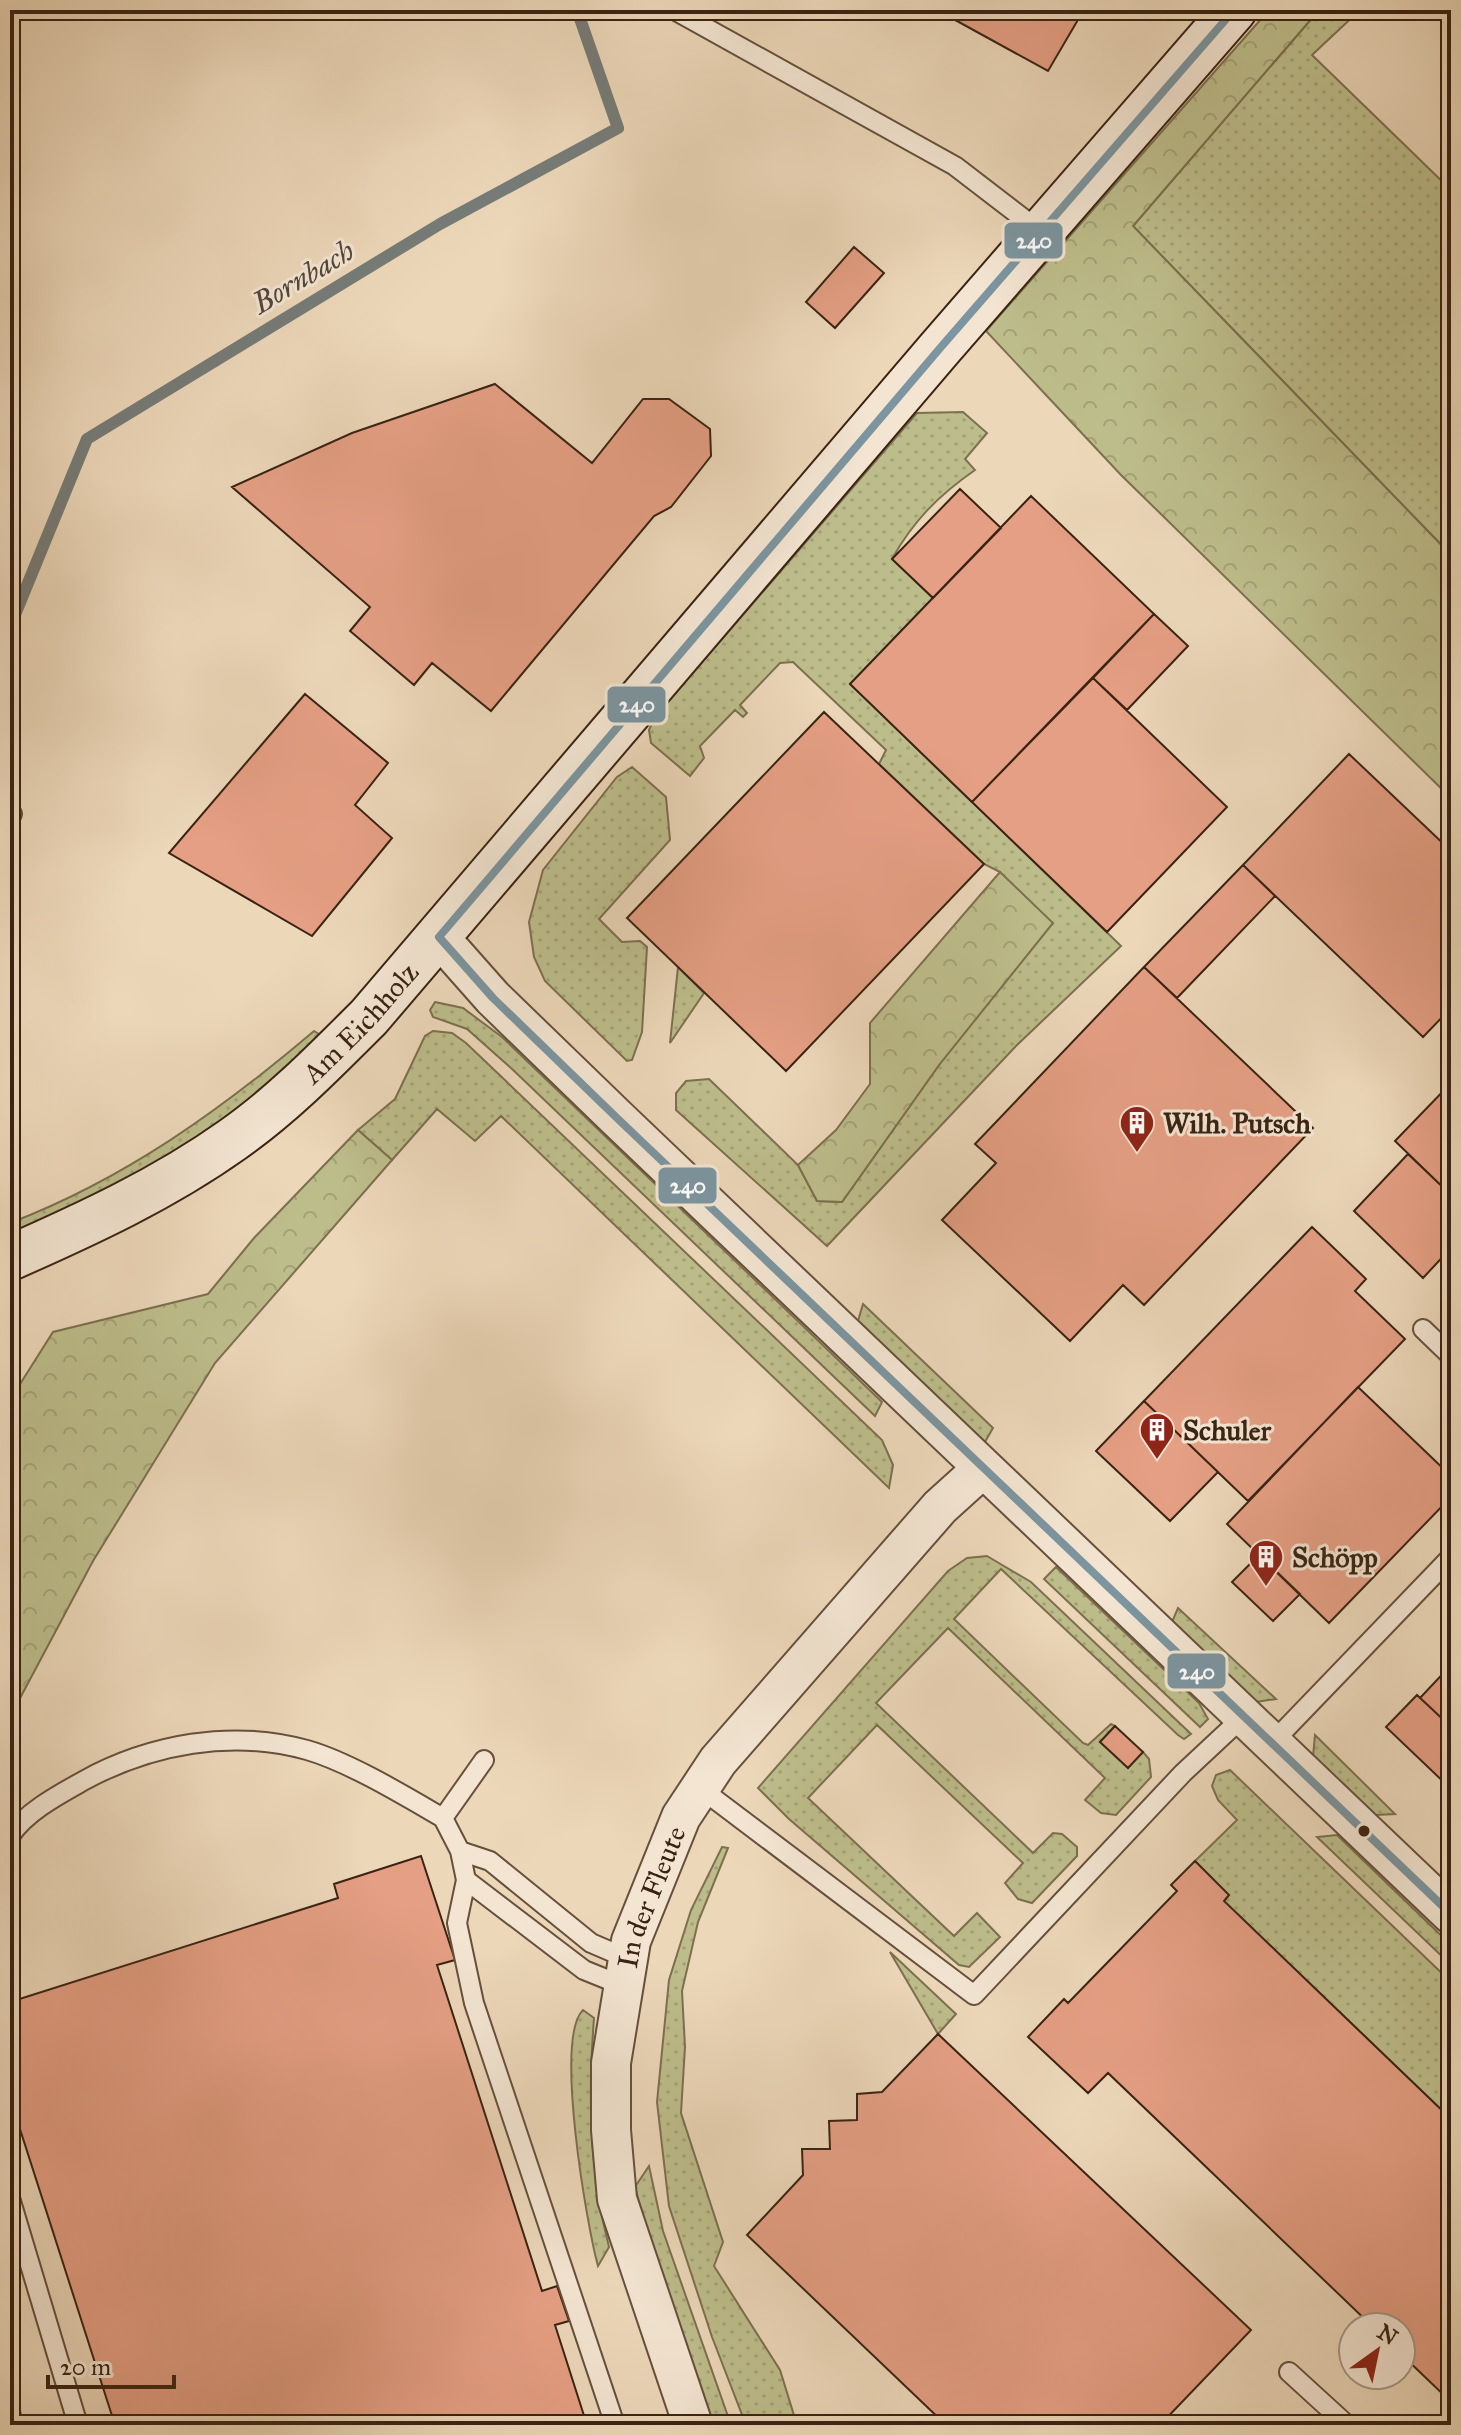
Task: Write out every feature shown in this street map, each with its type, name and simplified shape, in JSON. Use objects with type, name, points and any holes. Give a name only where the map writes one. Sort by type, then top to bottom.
[{"type":"main road","name":"Am Eichholz","points":[[10,1258],[85,1225],[161,1185],[233,1140],[296,1089],[338,1048],[439,937],[1234,10]]},
{"type":"street","points":[[439,937],[493,998],[982,1469],[1451,1914]]},
{"type":"street","name":"In der Fleute","points":[[693,2425],[617,2199],[611,2130],[611,2063],[624,1971],[661,1862],[681,1817],[718,1761],[940,1507],[982,1469]]},
{"type":"lane","points":[[674,10],[955,166],[1042,233]]},
{"type":"lane","points":[[1423,1329],[1451,1356]]},
{"type":"lane","points":[[1272,1743],[1451,1557]]},
{"type":"lane","points":[[700,1788],[974,1995],[1183,1773],[1243,1717]]},
{"type":"lane","points":[[10,1836],[55,1797],[100,1772],[168,1747],[241,1739],[308,1750],[443,1818],[460,1851],[466,1880],[457,1923],[474,2003],[615,2425]]},
{"type":"lane","points":[[443,1818],[484,1760]]},
{"type":"lane","points":[[460,1851],[490,1861],[624,1971]]},
{"type":"lane","points":[[466,1880],[584,1970],[624,1971]]},
{"type":"lane","points":[[10,2198],[78,2425]]},
{"type":"lane","points":[[1289,2372],[1347,2425]]},
{"type":"green space","points":[[1269,10],[1319,10],[1133,226],[1451,555],[1451,798],[1121,475],[986,331]]},
{"type":"green space","points":[[1319,10],[1360,10],[1312,55],[1451,190],[1451,555],[1133,226]]},
{"type":"green space","points":[[963,412],[987,433],[965,459],[975,470],[928,510],[892,559],[933,598],[850,684],[1121,946],[1016,1046],[827,1246],[676,1110],[676,1093],[686,1081],[709,1079],[798,1165],[817,1201],[842,1202],[939,1065],[1000,872],[984,864],[879,764],[886,750],[793,662],[780,663],[740,705],[747,713],[743,717],[735,710],[700,746],[704,758],[690,776],[651,743],[649,730],[655,717],[917,413]]},
{"type":"green space","points":[[632,767],[666,797],[670,840],[599,919],[622,942],[640,941],[647,947],[642,1032],[632,1060],[627,1061],[545,981],[534,957],[529,922],[543,870],[617,777]]},
{"type":"green space","points":[[1000,872],[1053,923],[939,1065],[842,1202],[817,1201],[798,1165],[836,1130],[870,1084],[870,1023]]},
{"type":"green space","points":[[678,967],[704,993],[670,1043]]},
{"type":"green space","points":[[435,1002],[463,1008],[502,1037],[882,1402],[875,1416],[511,1068],[467,1029],[433,1017],[430,1010]]},
{"type":"green space","points":[[314,1031],[322,1036],[259,1092],[191,1144],[127,1182],[10,1236],[10,1223],[93,1186],[170,1140],[243,1088]]},
{"type":"green space","points":[[433,1031],[452,1033],[466,1043],[882,1440],[893,1465],[889,1488],[501,1116],[475,1141],[437,1109],[392,1160],[358,1130],[395,1099],[425,1036]]},
{"type":"green space","points":[[358,1130],[392,1160],[215,1363],[93,1561],[10,1717],[10,1400],[53,1332],[208,1294],[254,1238]]},
{"type":"green space","points":[[863,1304],[993,1428],[985,1442],[858,1321]]},
{"type":"green space","points":[[987,1556],[1031,1582],[1191,1734],[1184,1739],[1178,1735],[1001,1569],[954,1619],[1083,1743],[1088,1745],[1111,1724],[1115,1726],[1100,1742],[1128,1767],[1143,1752],[1149,1759],[1151,1777],[1116,1815],[1101,1813],[1085,1800],[1105,1778],[948,1628],[876,1703],[1033,1853],[1053,1833],[1062,1834],[1077,1847],[1077,1856],[1032,1903],[1018,1899],[1005,1883],[1023,1863],[877,1725],[808,1798],[954,1936],[977,1913],[1000,1937],[969,1967],[959,1965],[789,1819],[758,1788],[948,1571],[967,1558]]},
{"type":"green space","points":[[1056,1567],[1199,1703],[1208,1719],[1200,1727],[1044,1579]]},
{"type":"green space","points":[[1178,1608],[1276,1699],[1256,1702],[1172,1622]]},
{"type":"green space","points":[[1315,1735],[1395,1814],[1375,1815],[1313,1757]]},
{"type":"green space","points":[[1230,1770],[1451,1982],[1451,2119],[1224,1901],[1229,1895],[1195,1861],[1237,1820],[1218,1800],[1212,1786],[1216,1775]]},
{"type":"green space","points":[[1337,1835],[1451,1945],[1451,1965],[1317,1837]]},
{"type":"green space","points":[[722,1847],[728,1848],[698,1922],[682,1991],[685,2047],[681,2113],[723,2242],[714,2266],[780,2370],[797,2425],[746,2425],[712,2337],[669,2206],[657,2102],[669,1980],[691,1910]]},
{"type":"green space","points":[[890,1952],[956,2014],[938,2034]]},
{"type":"green space","points":[[583,2010],[594,2018],[592,2133],[597,2190],[609,2247],[598,2266],[581,2175],[572,2093],[575,2027]]},
{"type":"green space","points":[[649,2166],[663,2231],[731,2425],[714,2425],[652,2252],[635,2187]]},
{"type":"green space","points":[[10,2375],[24,2425],[10,2425]]},
{"type":"building","points":[[937,10],[1079,10],[1076,16],[1079,18],[1048,71]]},
{"type":"building","points":[[854,247],[884,273],[835,328],[806,302]]},
{"type":"building","points":[[495,384],[592,463],[643,399],[669,399],[710,429],[711,456],[671,507],[654,516],[491,711],[432,663],[414,685],[350,631],[370,607],[232,487],[352,433]]},
{"type":"building","points":[[960,489],[1001,528],[933,598],[892,559]]},
{"type":"building","points":[[1031,496],[1154,614],[972,802],[850,684]]},
{"type":"building","points":[[1154,614],[1188,646],[1127,710],[1093,678]]},
{"type":"building","points":[[1093,678],[1227,807],[1107,932],[972,802]]},
{"type":"building","points":[[305,694],[388,763],[355,805],[392,838],[312,936],[169,853]]},
{"type":"building","points":[[824,712],[984,864],[786,1071],[627,918]]},
{"type":"building","points":[[1349,754],[1451,851],[1451,1008],[1423,1037],[1243,865]]},
{"type":"building","points":[[1243,865],[1275,896],[1177,998],[1144,967]]},
{"type":"building","name":"Wilh. Putsch","points":[[1144,967],[1313,1128],[1144,1305],[1123,1285],[1070,1341],[942,1220],[996,1163],[975,1144]]},
{"type":"building","points":[[1451,1083],[1451,1195],[1395,1141]]},
{"type":"building","points":[[1408,1154],[1451,1195],[1451,1248],[1423,1278],[1354,1211]]},
{"type":"building","points":[[1312,1227],[1366,1279],[1355,1291],[1405,1339],[1248,1501],[1144,1401]]},
{"type":"building","points":[[1358,1387],[1451,1476],[1451,1497],[1329,1623],[1227,1524]]},
{"type":"building","name":"Schuler","points":[[1144,1401],[1218,1472],[1170,1521],[1096,1451]]},
{"type":"building","name":"Schöpp","points":[[1259,1555],[1300,1594],[1273,1621],[1232,1582]]},
{"type":"building","points":[[1451,1665],[1451,1727],[1420,1698]]},
{"type":"building","points":[[1417,1695],[1451,1727],[1451,1789],[1386,1727]]},
{"type":"building","points":[[1115,1726],[1143,1752],[1128,1768],[1100,1742]]},
{"type":"building","points":[[421,1856],[455,1960],[437,1965],[542,2291],[557,2286],[569,2321],[555,2325],[587,2425],[115,2425],[10,2098],[10,2002],[338,1898],[334,1884]]},
{"type":"building","points":[[1195,1861],[1229,1895],[1224,1901],[1451,2119],[1451,2402],[1417,2369],[1417,2311],[1356,2311],[1108,2073],[1088,2093],[1028,2037],[1064,1999],[1068,2003],[1177,1891],[1171,1885]]},
{"type":"building","points":[[938,2034],[1251,2330],[1160,2425],[946,2425],[747,2235],[803,2175],[802,2149],[830,2149],[829,2121],[857,2120],[857,2094],[882,2092]]},
{"type":"waterway","name":"Bornbach","points":[[10,627],[87,439],[440,224],[618,128],[577,10]]},
{"type":"transit line","name":"240","points":[[439,937],[941,347],[1234,10]]},
{"type":"transit line","name":"240","points":[[439,937],[493,998],[618,1119],[1451,1914]]},
{"type":"place","name":"Wilh. Putsch","points":[[1137,1154]]},
{"type":"place","name":"Schuler","points":[[1157,1461]]},
{"type":"place","name":"Schöpp","points":[[1266,1588]]}]
